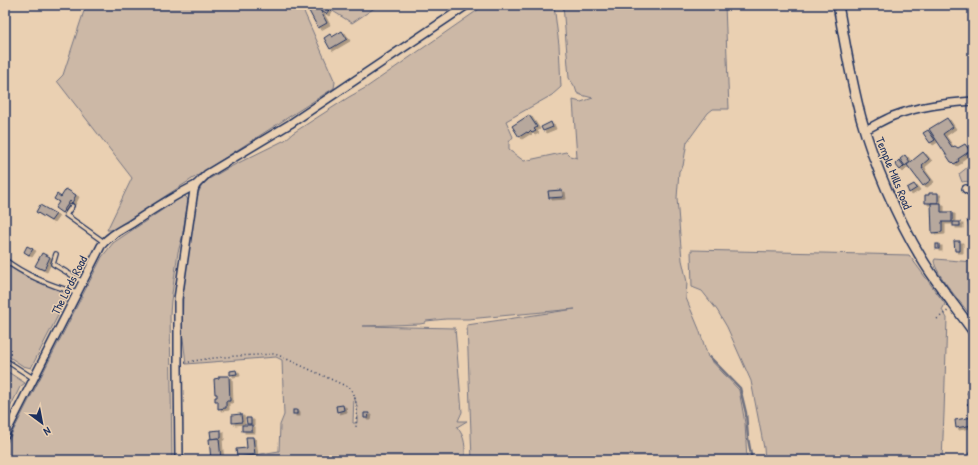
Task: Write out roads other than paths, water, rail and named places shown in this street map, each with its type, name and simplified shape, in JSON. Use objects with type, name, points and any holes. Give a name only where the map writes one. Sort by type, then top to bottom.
[{"type":"street","name":"The Lords Road","points":[[5,435],[104,242],[176,195],[196,185],[207,174],[290,124],[467,5]]},
{"type":"street","name":"Temple Mills Road","points":[[838,5],[855,93],[865,130],[882,179],[907,232],[926,265],[973,331]]},
{"type":"street","points":[[865,130],[892,116],[915,109],[941,104],[973,101]]},
{"type":"street","points":[[179,460],[178,299],[196,185]]},
{"type":"street","points":[[966,189],[973,193]]},
{"type":"lane","points":[[72,206],[66,215],[104,242]]},
{"type":"lane","points":[[56,254],[53,264],[83,282]]},
{"type":"lane","points":[[5,260],[24,272],[39,279],[77,293]]},
{"type":"lane","points":[[5,360],[33,378]]},
{"type":"waterway","points":[[710,357],[740,388],[746,413],[752,460]]}]
